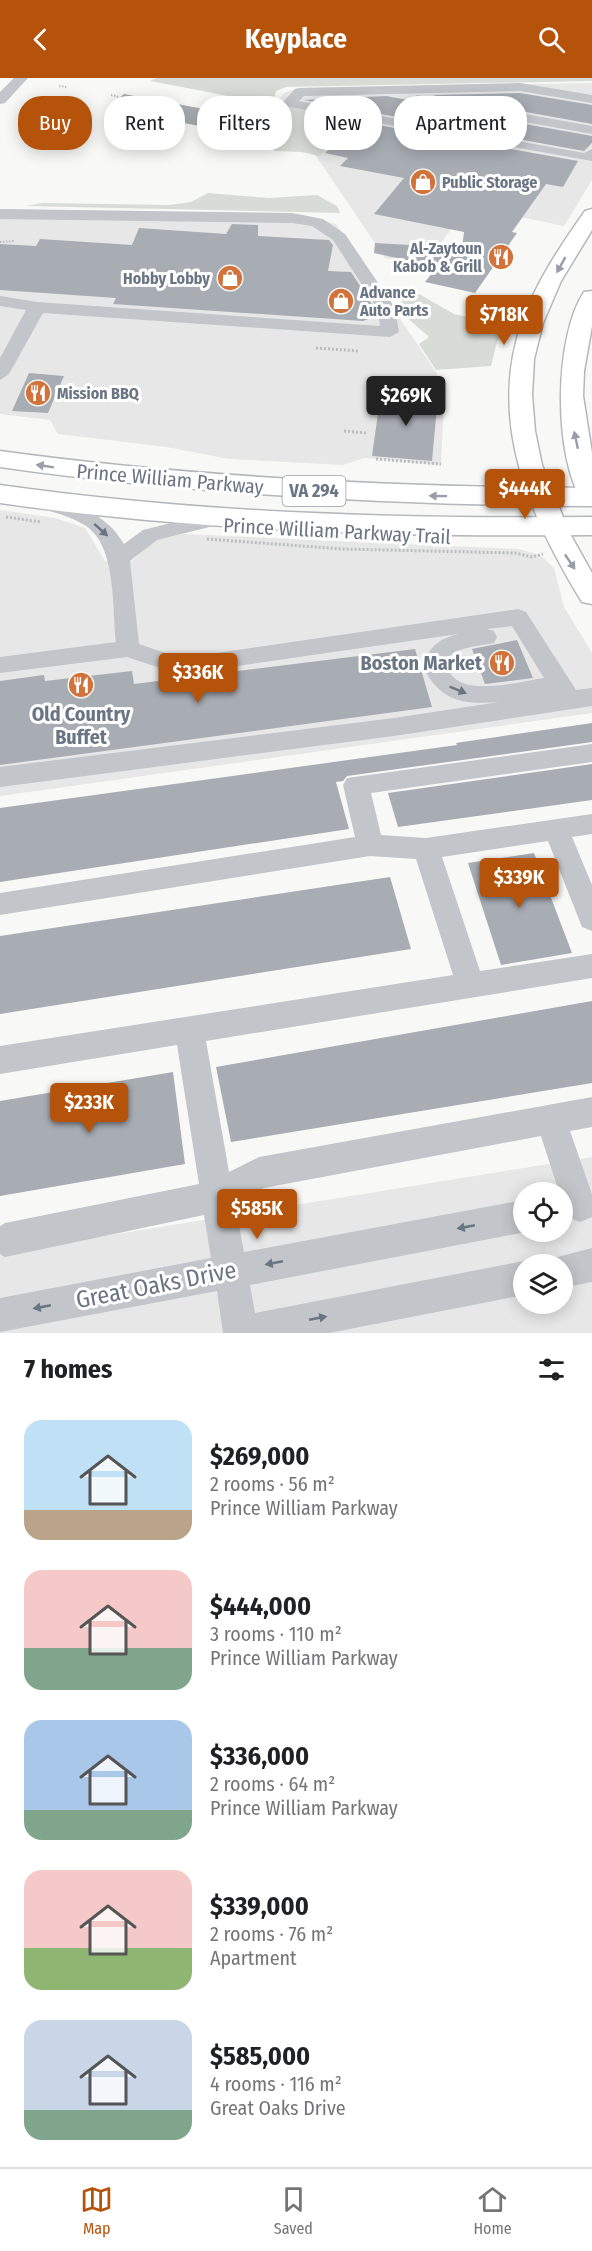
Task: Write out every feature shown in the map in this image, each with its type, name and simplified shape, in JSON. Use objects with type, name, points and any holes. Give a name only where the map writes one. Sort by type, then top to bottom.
[{"type":"highway","name":"Prince William Parkway","points":[[0,459],[74,470],[304,491],[539,497],[592,496]]},
{"type":"highway","name":"Prince William Parkway","points":[[0,494],[221,517],[455,527],[592,526]]},
{"type":"main road","points":[[592,215],[538,307],[524,349],[520,383],[522,428],[539,497],[564,553],[592,595]]},
{"type":"main road","points":[[592,297],[575,342],[571,398],[574,431],[592,496]]},
{"type":"street","points":[[0,100],[21,78]]},
{"type":"street","points":[[592,96],[577,96],[520,87],[374,90],[300,92],[289,103],[588,158],[592,153]]},
{"type":"street","points":[[374,90],[592,130]]},
{"type":"street","points":[[0,214],[292,218],[316,222],[339,237],[386,308],[389,314],[390,332],[37,307],[0,301]]},
{"type":"street","points":[[0,309],[37,307]]},
{"type":"street","points":[[0,374],[37,307]]},
{"type":"street","points":[[2,329],[24,331]]},
{"type":"street","points":[[32,499],[80,516],[106,532],[120,558],[128,649]]},
{"type":"street","points":[[120,558],[150,535],[221,517]]},
{"type":"street","points":[[0,665],[128,649],[169,663],[189,665],[374,640],[428,629],[518,617],[574,694]]},
{"type":"street","points":[[527,631],[448,644],[437,656],[437,673],[450,687],[470,695],[574,694]]},
{"type":"street","points":[[0,777],[394,727],[574,694]]},
{"type":"street","points":[[370,845],[356,785],[592,753]]},
{"type":"street","points":[[0,904],[370,845],[426,849],[592,824]]},
{"type":"street","points":[[555,829],[592,919]]},
{"type":"street","points":[[426,849],[470,986]]},
{"type":"street","points":[[0,1060],[592,966]]},
{"type":"street","points":[[189,1030],[241,1333],[513,1280]]},
{"type":"street","points":[[5,1240],[217,1196],[259,1173],[592,1112]]},
{"type":"street","points":[[551,1119],[578,1206]]},
{"type":"street","name":"Great Oaks Drive","points":[[0,1315],[513,1218]]},
{"type":"street","points":[[573,1269],[592,1265]]},
{"type":"path","points":[[59,86],[67,87]]},
{"type":"path","points":[[111,95],[115,96]]},
{"type":"path","points":[[0,242],[15,240]]},
{"type":"path","points":[[316,348],[358,351]]},
{"type":"path","points":[[344,432],[366,433]]},
{"type":"path","points":[[376,459],[441,464]]},
{"type":"path","name":"Prince William Parkway Trail","points":[[196,538],[343,549],[516,553],[532,557],[536,554]]},
{"type":"shaded area","points":[[157,78],[592,78],[592,81],[286,87],[276,91],[275,96],[229,96],[150,81]]},
{"type":"shaded area","name":"Public Storage","points":[[592,83],[592,180],[564,226],[467,206],[426,265],[385,258],[312,150],[382,150],[382,96],[304,96],[304,138],[292,120],[292,96],[282,96],[298,88]]},
{"type":"shaded area","points":[[292,107],[304,110],[304,150],[325,150],[320,156],[302,152],[274,151],[292,150]]},
{"type":"shaded area","points":[[208,193],[269,198],[317,195],[337,206],[340,213],[27,206],[42,203],[169,205],[191,202]]},
{"type":"shaded area","points":[[0,209],[301,215],[336,224],[436,372],[444,397],[441,465],[365,458],[343,465],[229,459],[167,447],[58,434],[50,420],[0,414]]},
{"type":"shaded area","points":[[419,294],[454,314],[510,326],[497,342],[491,366],[436,370],[419,344],[429,337],[397,309],[403,303],[397,298]]},
{"type":"shaded area","points":[[0,510],[55,518],[85,528],[105,561],[132,561],[154,540],[184,534],[518,549],[540,555],[554,568],[564,607],[592,653],[592,713],[0,796]]},
{"type":"shaded area","points":[[592,1157],[592,1333],[0,1333],[0,1253]]},
{"type":"building","points":[[520,93],[592,105],[592,124],[527,112],[527,96],[432,95]]},
{"type":"building","points":[[382,96],[394,97],[394,116],[382,114]]},
{"type":"building","points":[[185,105],[197,108],[197,126],[185,123]]},
{"type":"building","points":[[527,124],[592,136],[592,143],[584,151],[527,141]]},
{"type":"building","points":[[382,126],[394,128],[394,150],[517,150],[578,161],[563,187],[546,184],[512,232],[517,233],[475,293],[425,282],[437,267],[374,253],[375,243],[462,248],[464,232],[374,214],[404,178],[340,166],[348,158],[325,153],[328,150],[382,150]]},
{"type":"building","points":[[232,224],[258,225],[258,236],[329,240],[333,245],[328,271],[351,272],[375,309],[374,317],[363,321],[113,304],[116,298],[0,290],[0,244],[36,246],[40,239],[132,245],[139,228],[226,234]]},
{"type":"building","name":"Mission BBQ","points":[[29,373],[64,376],[48,413],[12,411]]},
{"type":"building","points":[[381,392],[438,396],[432,461],[372,456]]},
{"type":"building","name":"Boston Market","points":[[517,640],[533,678],[485,684],[472,649]]},
{"type":"building","points":[[415,649],[432,707],[0,765],[0,681],[44,675],[45,681],[132,671],[134,684]]},
{"type":"building","points":[[592,723],[592,742],[347,776],[343,781],[336,782],[349,829],[0,882],[0,808],[457,745],[456,743]]},
{"type":"building","points":[[592,764],[592,800],[398,827],[388,793]]},
{"type":"building","points":[[534,853],[572,953],[501,965],[468,863]]},
{"type":"building","points":[[390,877],[411,949],[0,1014],[0,936]]},
{"type":"building","points":[[592,1001],[592,1083],[231,1142],[216,1067]]},
{"type":"building","points":[[173,1072],[185,1164],[0,1196],[0,1101]]},
{"type":"place","name":"Public Storage","points":[[423,182]]},
{"type":"place","name":"Al-Zaytoun Kabob & Grill","points":[[501,257]]},
{"type":"place","name":"Hobby Lobby","points":[[230,278]]},
{"type":"place","name":"Advance Auto Parts","points":[[341,301]]},
{"type":"place","name":"Mission BBQ","points":[[38,393]]},
{"type":"place","name":"Boston Market","points":[[502,663]]},
{"type":"place","name":"Old Country Buffet","points":[[81,685]]}]
